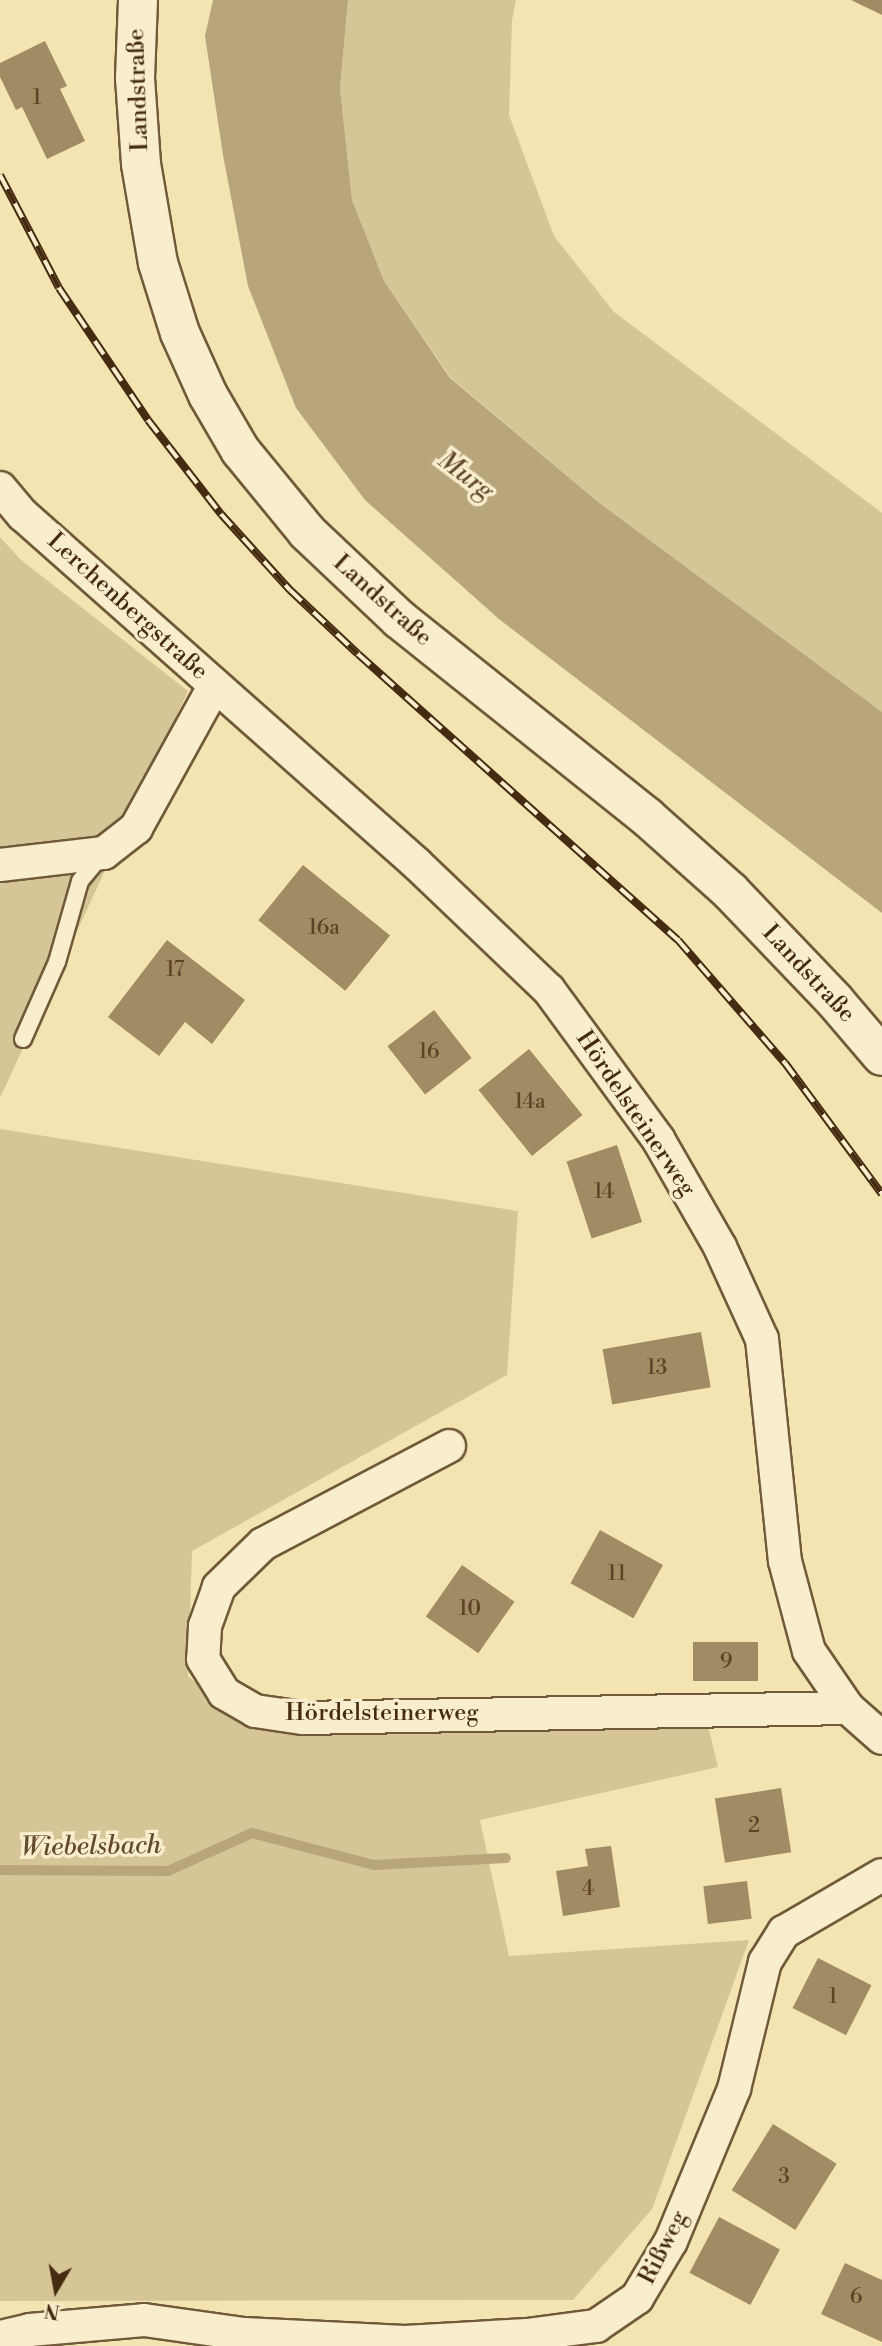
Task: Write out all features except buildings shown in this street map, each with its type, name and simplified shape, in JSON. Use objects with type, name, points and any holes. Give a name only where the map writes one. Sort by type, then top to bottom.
[{"type":"street","name":"Landstraße","points":[[138,0],[136,90],[141,164],[158,263],[180,333],[208,395],[240,450],[307,532],[399,619],[647,817],[730,891],[835,1001],[882,1056]]},
{"type":"street","name":"Lerchenbergstraße","points":[[0,488],[23,515],[215,685],[136,828],[104,853]]},
{"type":"street","name":"Hördelsteinerweg","points":[[215,685],[416,864],[550,990],[658,1139],[720,1247],[762,1339],[785,1561],[809,1651],[848,1708],[882,1738]]},
{"type":"street","points":[[0,865],[104,853]]},
{"type":"street","name":"Hördelsteinerweg","points":[[449,1446],[263,1544],[219,1587],[205,1626],[203,1659],[225,1693],[255,1711],[303,1717],[848,1708]]},
{"type":"street","name":"Rißweg","points":[[0,2337],[30,2330],[144,2320],[244,2334],[405,2342],[527,2335],[596,2326],[637,2298],[671,2241],[734,2089],[765,1962],[784,1932],[882,1875]]},
{"type":"lane","points":[[23,1039],[57,962],[80,881],[104,853]]},
{"type":"shaded area","points":[[348,0],[516,0],[512,20],[509,115],[554,236],[614,312],[882,513],[882,712],[598,502],[451,378],[384,281],[352,200],[340,88]]},
{"type":"shaded area","points":[[0,537],[20,559],[188,691],[0,1098]]},
{"type":"shaded area","points":[[0,1129],[518,1211],[507,1375],[192,1551],[188,1676],[248,1728],[708,1726],[718,1767],[480,1820],[509,1956],[749,1940],[652,2209],[573,2300],[0,2301]]},
{"type":"water","name":"Murg","points":[[213,0],[348,0],[340,88],[352,200],[384,281],[450,378],[598,502],[882,712],[882,913],[499,619],[365,500],[296,408],[248,286],[223,155],[205,36]]},
{"type":"waterway","name":"Wiebelsbach","points":[[0,1870],[168,1871],[252,1833],[374,1865],[506,1858]]},
{"type":"railway","points":[[0,175],[59,288],[148,420],[221,514],[290,590],[358,654],[678,940],[785,1063],[882,1194]]}]
